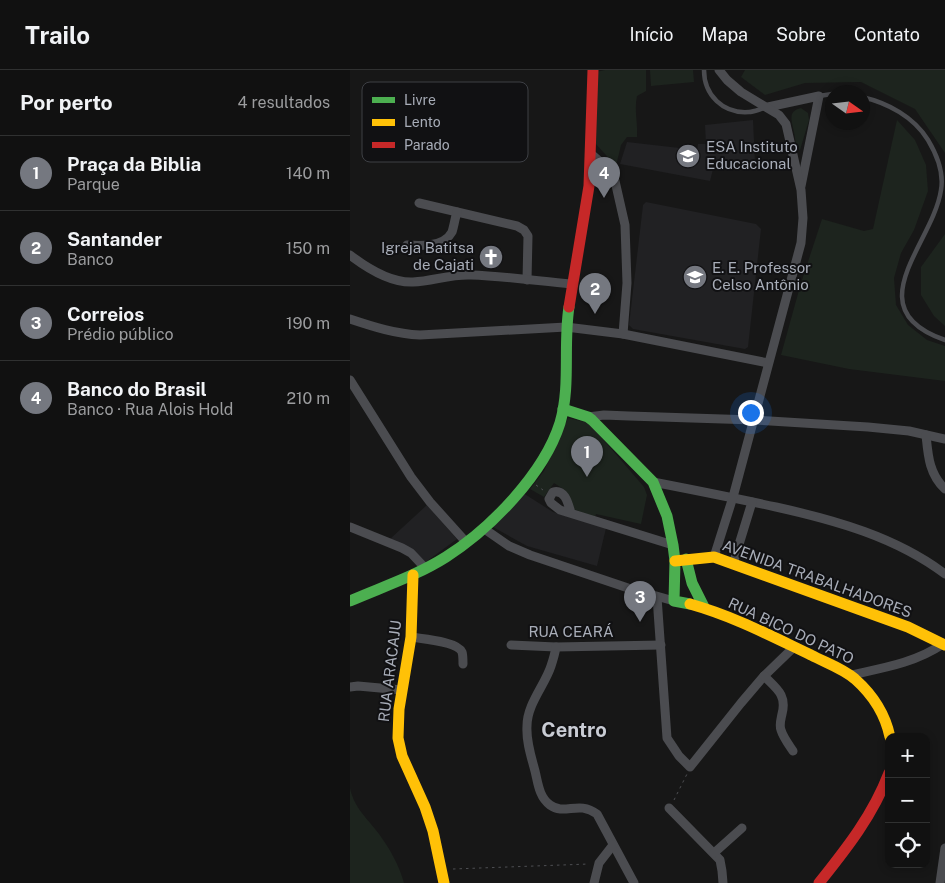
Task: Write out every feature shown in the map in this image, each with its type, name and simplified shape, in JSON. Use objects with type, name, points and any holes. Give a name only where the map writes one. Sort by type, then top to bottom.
[{"type":"street","points":[[350,601],[413,575],[448,556],[483,528],[529,480],[547,452],[559,426],[566,380],[566,327],[571,284],[587,202],[591,154],[593,70]]},
{"type":"street","points":[[714,557],[733,497],[801,243],[803,218],[801,190],[786,124],[768,106],[741,92],[719,70]]},
{"type":"street","points":[[768,106],[819,96],[801,190]]},
{"type":"street","points":[[591,154],[605,166],[615,180],[625,225],[627,284],[623,334]]},
{"type":"street","points":[[419,204],[517,226],[524,230],[528,236],[527,280]]},
{"type":"street","points":[[407,245],[439,243],[447,239],[452,231],[457,212]]},
{"type":"street","points":[[350,255],[376,271],[403,282],[470,275],[571,284]]},
{"type":"street","points":[[350,319],[403,334],[420,335],[566,327],[623,334],[768,364]]},
{"type":"street","points":[[350,380],[411,477],[430,502],[466,542]]},
{"type":"street","name":"RUA BICO DO PATO","points":[[563,409],[588,417],[653,482],[667,516],[673,545],[704,607]]},
{"type":"street","points":[[588,417],[604,415],[754,420],[889,428],[945,439]]},
{"type":"street","points":[[926,435],[931,470],[945,489]]},
{"type":"street","points":[[653,482],[733,497],[853,527],[917,556],[945,574]]},
{"type":"street","points":[[571,513],[563,494],[556,491],[550,495],[549,499],[555,507],[571,513],[673,545]]},
{"type":"street","points":[[733,564],[752,502]]},
{"type":"street","points":[[350,527],[402,548],[411,553],[426,568]]},
{"type":"street","points":[[483,528],[509,546],[530,555],[674,601]]},
{"type":"street","name":"AVENIDA TRABALHADORES","points":[[680,560],[714,557],[908,628],[944,645]]},
{"type":"street","name":"RUA BICO DO PATO","points":[[680,560],[674,601],[704,607],[794,647],[851,676],[879,704],[885,715],[889,733]]},
{"type":"street","name":"RUA ARACAJU","points":[[413,575],[411,637],[398,719],[400,746],[406,766],[425,807],[444,883]]},
{"type":"street","points":[[657,596],[667,738],[678,756],[690,767],[764,676],[794,647]]},
{"type":"street","points":[[411,637],[441,642],[458,648],[462,652],[463,664]]},
{"type":"street","name":"RUA CEARÁ","points":[[511,645],[556,647],[661,645]]},
{"type":"street","points":[[851,676],[907,662],[944,645]]},
{"type":"street","points":[[556,647],[551,666],[529,713],[527,725],[528,744],[540,793],[556,809],[582,807],[590,809],[597,814],[634,883]]},
{"type":"street","points":[[764,676],[783,698],[781,732],[794,751]]},
{"type":"street","points":[[350,687],[402,690]]},
{"type":"street","points":[[819,883],[851,844],[870,815],[882,793],[887,778]]},
{"type":"street","points":[[670,808],[720,860],[722,883]]},
{"type":"street","points":[[714,852],[742,828]]},
{"type":"street","points":[[594,883],[599,863],[613,845]]},
{"type":"street","points":[[940,883],[945,848]]},
{"type":"lane","points":[[704,70],[707,89],[718,102],[738,111],[750,112],[768,106]]},
{"type":"lane","points":[[819,96],[825,95]]},
{"type":"lane","points":[[870,100],[900,112],[912,121],[925,135],[935,152],[941,171],[942,189],[934,215],[906,271],[902,295],[904,306],[917,326],[925,332],[945,340]]},
{"type":"path","points":[[529,480],[550,495]]},
{"type":"path","points":[[670,808],[690,767]]},
{"type":"path","points":[[442,870],[599,863]]},
{"type":"shaded area","points":[[605,70],[646,70],[646,91],[637,96],[636,101],[637,137],[627,137],[621,145],[616,166],[595,143],[596,72]]},
{"type":"shaded area","points":[[650,70],[693,70],[694,82],[651,86]]},
{"type":"shaded area","points":[[745,70],[945,70],[945,153],[915,109],[870,85],[861,82],[805,83],[765,95],[741,77]]},
{"type":"shaded area","points":[[801,108],[808,113],[809,120],[800,150],[796,149],[792,114]]},
{"type":"shaded area","name":"ESA Instituto Educacional","points":[[753,120],[755,163],[713,169],[710,181],[620,164],[627,142],[697,150],[698,144],[706,144],[705,125]]},
{"type":"shaded area","points":[[897,120],[915,140],[926,165],[928,191],[914,230],[901,253],[894,278],[896,305],[908,325],[927,340],[945,346],[945,381],[849,369],[781,355],[801,283],[822,219],[864,231],[873,229]]},
{"type":"shaded area","name":"E. E. Professor Celso Antônio","points":[[646,202],[756,224],[761,229],[748,347],[745,349],[633,329],[629,325],[643,205]]},
{"type":"shaded area","points":[[945,234],[945,326],[934,316],[921,295],[921,267]]},
{"type":"shaded area","points":[[568,418],[589,423],[644,487],[647,495],[641,524],[596,514],[595,518],[573,509],[565,490],[554,483],[544,497],[530,489],[544,471]]},
{"type":"shaded area","points":[[523,493],[553,512],[606,528],[597,566],[527,546],[493,527]]},
{"type":"shaded area","points":[[427,505],[457,539],[423,564],[413,549],[389,540]]},
{"type":"shaded area","points":[[350,788],[358,807],[390,851],[400,870],[404,883],[350,883]]},
{"type":"traffic: fast","points":[[350,601],[411,576],[435,564],[463,545],[514,499],[542,462],[560,423],[563,409],[569,307]]},
{"type":"traffic: fast","points":[[563,409],[592,420],[653,482],[667,516],[673,545],[675,561],[674,601],[690,604]]},
{"type":"traffic: fast","points":[[686,559],[692,583],[704,607]]},
{"type":"traffic: slow","points":[[675,561],[714,557],[908,627],[945,645]]},
{"type":"traffic: slow","points":[[413,575],[411,637],[399,709],[398,738],[402,756],[425,807],[433,831],[444,883]]},
{"type":"traffic: slow","points":[[690,604],[752,627],[850,675],[867,691],[877,705],[889,733]]},
{"type":"traffic: jam","points":[[569,307],[589,186],[593,70]]},
{"type":"traffic: jam","points":[[819,883],[867,817],[887,778]]},
{"type":"place","name":"ESA Instituto Educacional","points":[[688,156]]},
{"type":"place","name":"Banco do Brasil","points":[[604,198]]},
{"type":"place","name":"Igreja Batitsa de Cajati","points":[[491,257]]},
{"type":"place","name":"E. E. Professor Celso Antônio","points":[[695,277]]},
{"type":"place","name":"Santander","points":[[595,314]]},
{"type":"place","name":"Praça da Biblia","points":[[587,477]]},
{"type":"place","name":"Correios","points":[[640,622]]},
{"type":"district","name":"Centro","points":[[574,730]]}]
